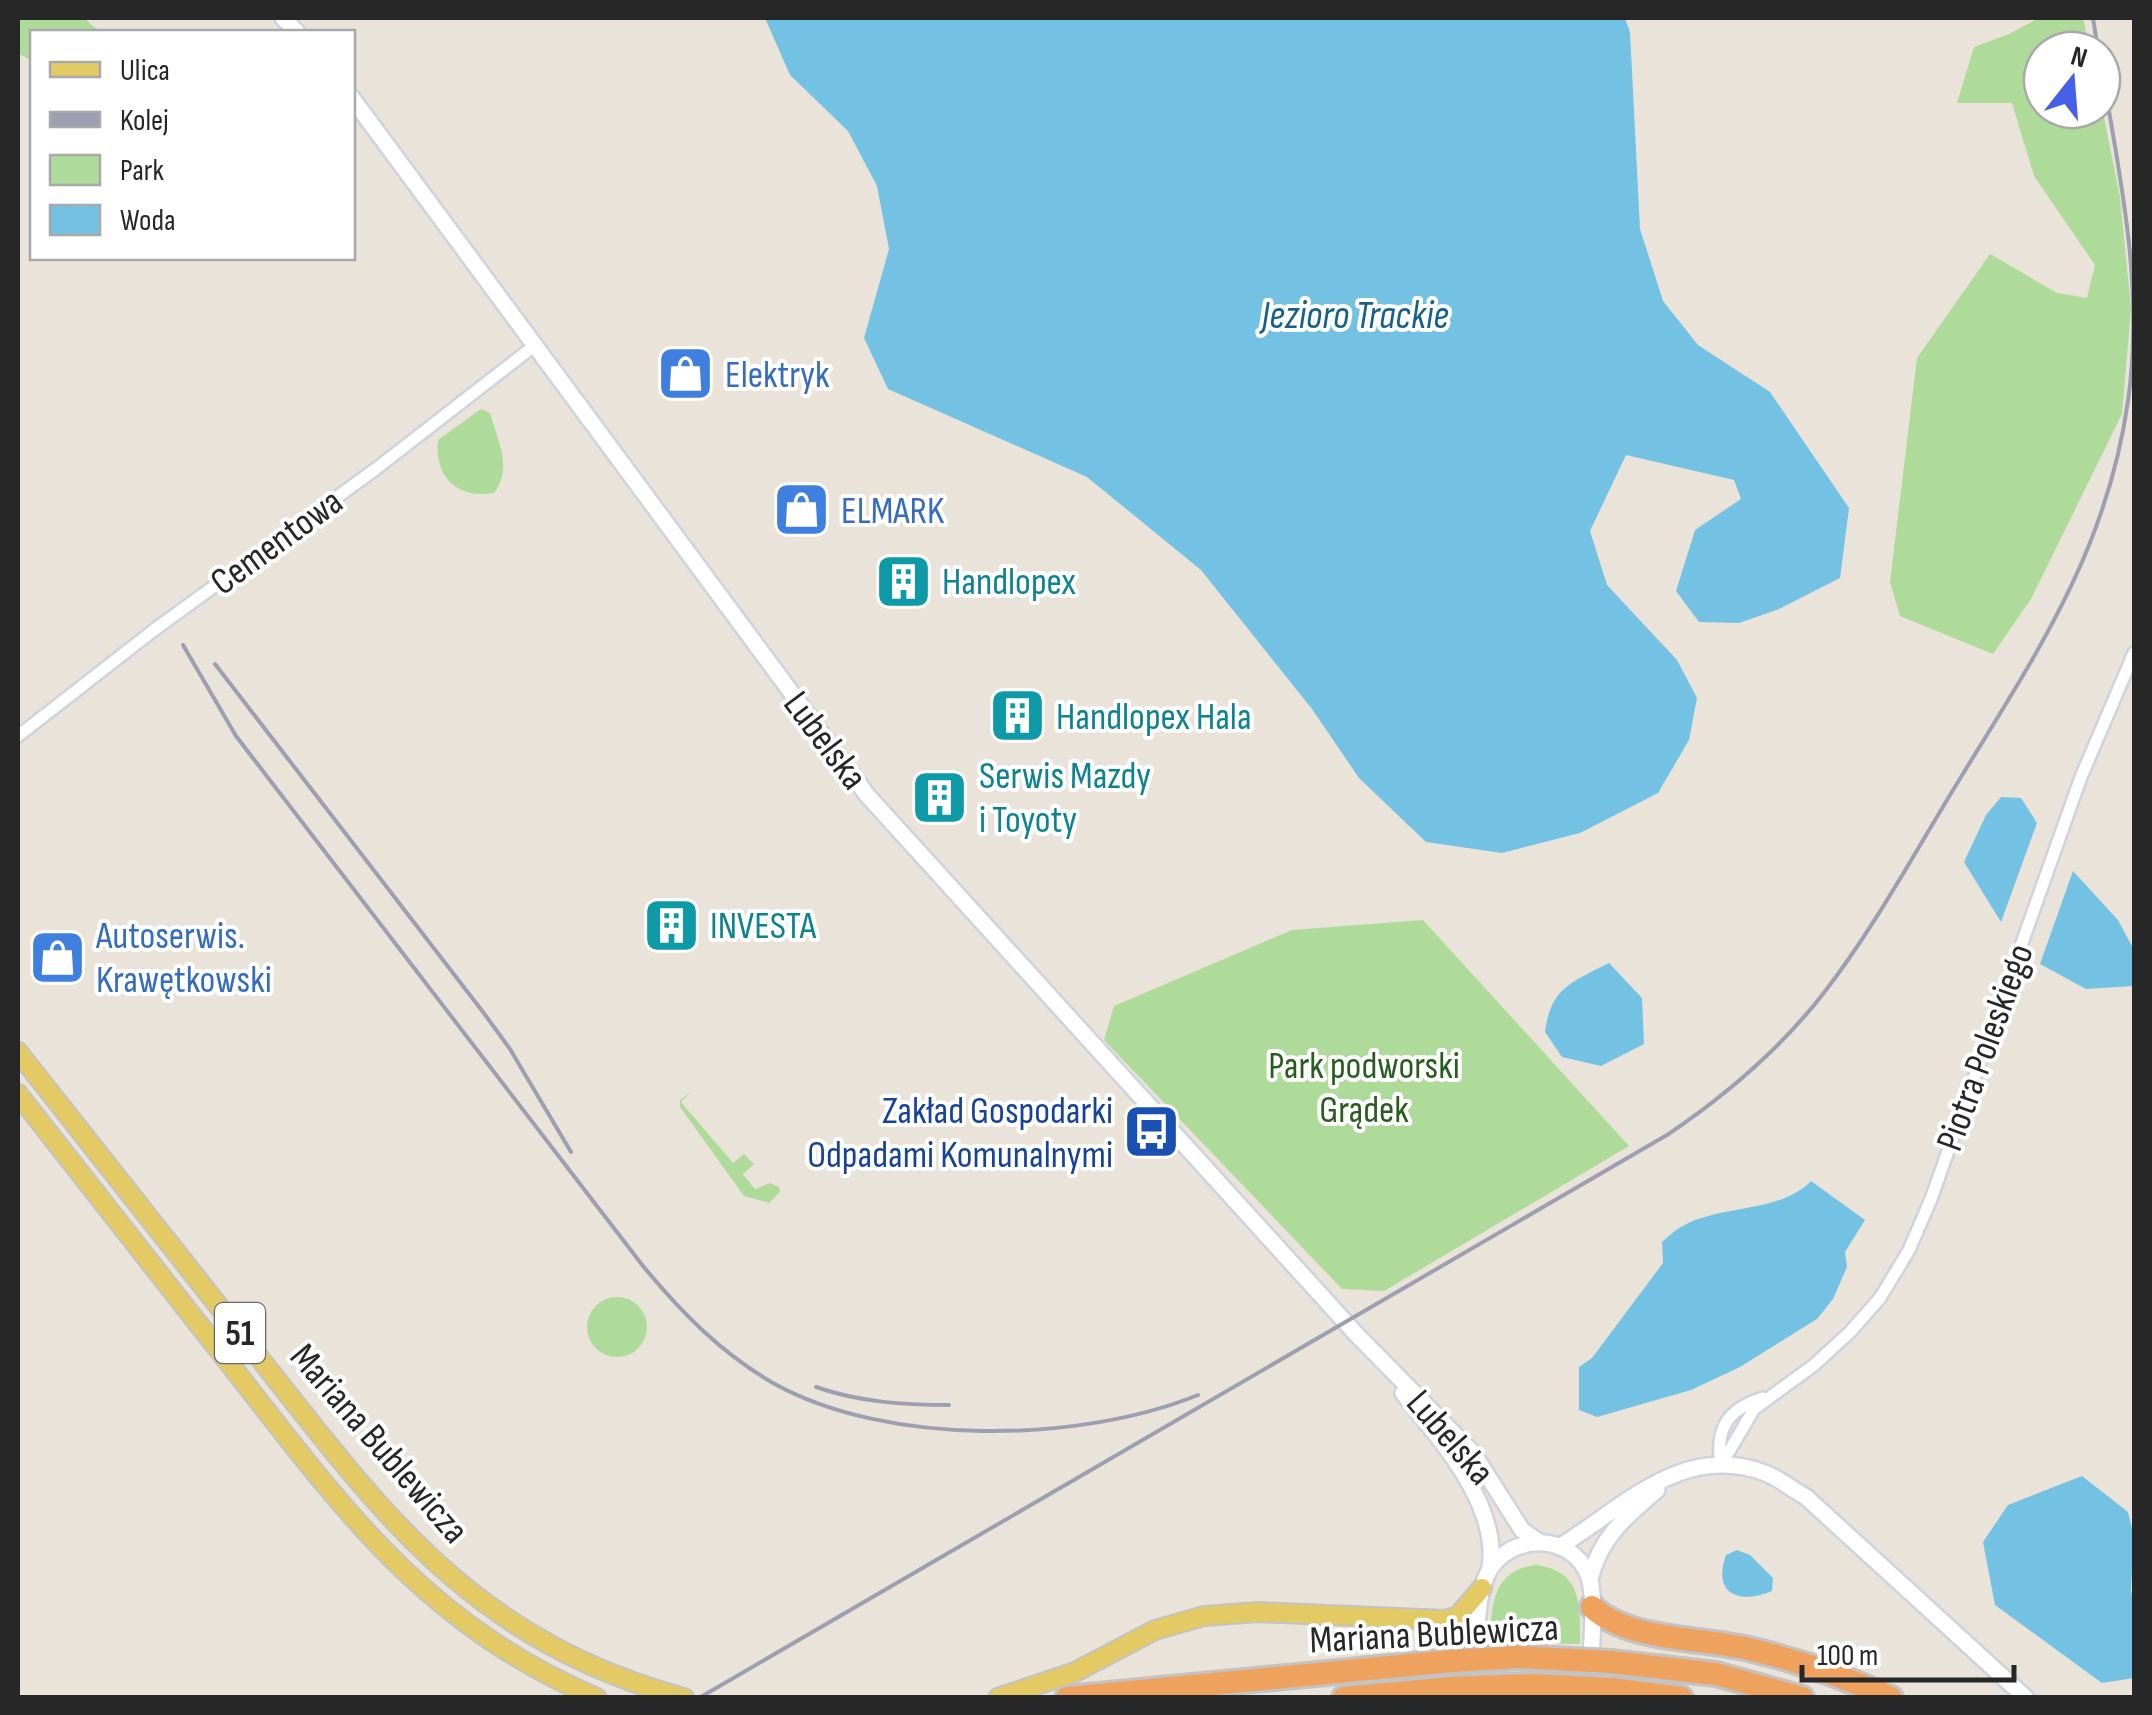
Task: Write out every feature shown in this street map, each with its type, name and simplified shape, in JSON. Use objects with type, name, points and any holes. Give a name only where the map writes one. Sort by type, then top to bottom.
[{"type":"highway","points":[[1592,1607],[1623,1628],[1752,1650],[1838,1675],[1892,1698]]},
{"type":"highway","name":"Mariana Bublewicza","points":[[1068,1698],[1518,1657],[1716,1674],[1802,1698]]},
{"type":"highway","name":"Mariana Bublewicza","points":[[1344,1698],[1532,1685],[1681,1698]]},
{"type":"main road","name":"Mariana Bublewicza","points":[[18,1052],[343,1464],[402,1532],[457,1583],[526,1632],[598,1668],[684,1698]]},
{"type":"main road","name":"Mariana Bublewicza","points":[[18,1094],[328,1490],[390,1559],[434,1600],[491,1642],[597,1698]]},
{"type":"main road","points":[[998,1698],[1075,1672],[1155,1630],[1204,1616],[1256,1612],[1444,1620],[1458,1616],[1486,1578]]},
{"type":"street","name":"Lubelska","points":[[355,102],[867,795],[1357,1335],[1474,1453],[1522,1530],[1539,1542]]},
{"type":"street","name":"Cementowa","points":[[18,736],[154,630],[378,468],[534,346]]},
{"type":"street","name":"Piotra Poleskiego","points":[[1720,1464],[1754,1409],[1850,1332],[1880,1298],[1909,1250],[2081,777],[2134,653]]},
{"type":"street","name":"Lubelska","points":[[1357,1335],[1454,1458],[1490,1530],[1493,1544],[1486,1578],[1478,1698]]},
{"type":"street","points":[[1559,1547],[1650,1484],[1683,1470],[1720,1464],[1766,1473],[1806,1498],[2026,1698]]},
{"type":"street","points":[[1587,1698],[1590,1579],[1596,1553],[1610,1534],[1662,1485],[1720,1464]]},
{"type":"street","points":[[1486,1578],[1510,1548],[1539,1542],[1574,1555],[1590,1579]]},
{"type":"green space","points":[[18,18],[84,18],[98,30],[30,30],[30,60],[18,53]]},
{"type":"green space","points":[[2039,18],[2083,18],[2086,30],[2022,30],[2022,130],[2106,130],[2120,197],[2131,309],[2122,414],[2031,599],[1993,654],[1900,616],[1890,582],[1917,358],[1990,254],[2057,293],[2087,298],[2095,265],[2034,176],[2012,103],[1957,103],[1974,47]]},
{"type":"green space","points":[[481,409],[490,413],[502,454],[503,474],[494,493],[481,494],[450,482],[440,464],[438,440]]},
{"type":"green space","name":"Park podworski Grądek","points":[[1423,920],[1629,1146],[1384,1291],[1342,1289],[1104,1040],[1114,1006],[1292,930]]},
{"type":"green space","points":[[691,1092],[681,1102],[733,1163],[744,1154],[754,1164],[743,1174],[755,1189],[770,1183],[779,1187],[780,1192],[769,1203],[744,1196],[680,1107],[680,1100]]},
{"type":"green space","points":[[617,1297],[638,1306],[647,1327],[638,1348],[617,1357],[596,1348],[587,1327],[596,1306]]},
{"type":"green space","points":[[1536,1565],[1563,1575],[1571,1583],[1580,1616],[1580,1644],[1490,1643],[1493,1604],[1502,1582],[1521,1568]]},
{"type":"water","name":"Jezioro Trackie","points":[[765,18],[1625,18],[1630,32],[1640,229],[1663,301],[1698,345],[1770,392],[1849,508],[1840,578],[1779,609],[1739,623],[1699,622],[1676,591],[1695,530],[1741,499],[1734,480],[1626,455],[1590,531],[1607,585],[1677,660],[1697,698],[1689,740],[1658,793],[1580,833],[1502,853],[1426,842],[1359,778],[1312,709],[1201,570],[1087,477],[888,389],[864,338],[889,249],[877,186],[848,131],[790,75]]},
{"type":"water","points":[[2001,797],[2021,798],[2037,823],[2001,922],[1964,862],[1986,815]]},
{"type":"water","points":[[2073,871],[2118,920],[2134,950],[2133,986],[2086,989],[2040,964]]},
{"type":"water","points":[[1609,963],[1642,998],[1644,1044],[1601,1066],[1562,1057],[1545,1032],[1552,1005],[1574,981]]},
{"type":"water","points":[[1811,1181],[1865,1220],[1845,1252],[1847,1267],[1833,1299],[1817,1319],[1740,1367],[1691,1390],[1597,1417],[1579,1410],[1579,1367],[1592,1358],[1663,1263],[1662,1242],[1696,1220],[1783,1199]]},
{"type":"water","points":[[2082,1476],[2128,1512],[2134,1536],[2134,1678],[2102,1683],[1995,1605],[1983,1542],[2008,1505]]},
{"type":"water","points":[[1737,1550],[1750,1555],[1773,1578],[1772,1591],[1749,1597],[1731,1593],[1723,1579],[1723,1568],[1726,1555]]},
{"type":"railway","points":[[2093,18],[2095,30]]},
{"type":"railway","points":[[699,1698],[1667,1135],[1750,1071],[1806,1015],[1878,915],[2042,643],[2086,553],[2104,505],[2128,401],[2133,318],[2128,235],[2112,130]]},
{"type":"railway","points":[[183,645],[236,736],[643,1266],[687,1315],[736,1359],[773,1383],[819,1404],[871,1419],[926,1428],[1042,1429],[1151,1411],[1198,1395]]},
{"type":"railway","points":[[215,664],[510,1049],[571,1152]]},
{"type":"railway","points":[[816,1387],[882,1402],[949,1405]]},
{"type":"place","name":"Elektryk","points":[[686,374]]},
{"type":"place","name":"ELMARK","points":[[802,510]]},
{"type":"place","name":"Handlopex","points":[[903,581]]},
{"type":"place","name":"Handlopex Hala","points":[[1017,716]]},
{"type":"place","name":"Serwis Mazdy i Toyoty","points":[[940,797]]},
{"type":"place","name":"INVESTA","points":[[671,925]]},
{"type":"place","name":"Autoserwis. Krawętkowski","points":[[57,957]]},
{"type":"place","name":"Zakład Gospodarki Odpadami Komunalnymi","points":[[1152,1132]]}]
